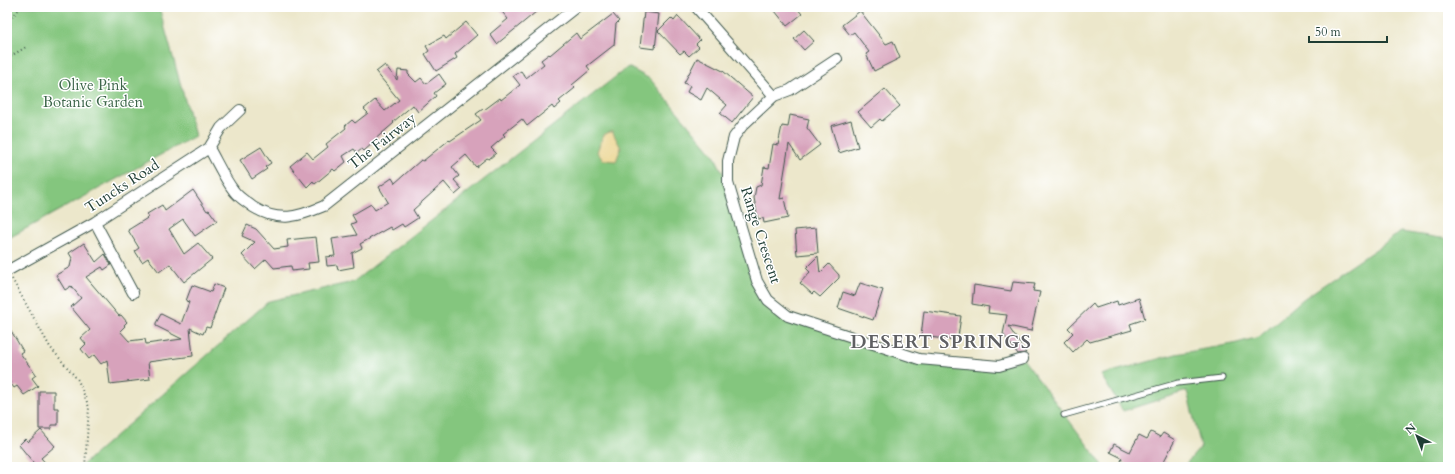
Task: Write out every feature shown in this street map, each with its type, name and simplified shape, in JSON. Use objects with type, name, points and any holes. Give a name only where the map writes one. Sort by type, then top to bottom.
[{"type":"street","name":"The Fairway","points":[[209,148],[234,192],[244,201],[259,210],[274,216],[289,217],[305,214],[324,206],[576,7]]},
{"type":"street","points":[[696,7],[774,96]]},
{"type":"street","name":"Range Crescent","points":[[837,59],[795,87],[774,96],[743,125],[734,137],[728,161],[728,183],[757,281],[768,300],[788,316],[919,359],[999,366],[1023,359]]},
{"type":"street","name":"Tuncks Road","points":[[7,271],[96,222],[209,148],[221,128],[240,110]]},
{"type":"street","points":[[96,222],[134,293]]},
{"type":"lane","points":[[1064,414],[1178,383],[1222,378]]},
{"type":"path","points":[[7,23],[21,7]]},
{"type":"path","points":[[7,54],[10,56],[26,47]]},
{"type":"path","points":[[7,271],[50,347],[78,380],[89,407],[84,467]]},
{"type":"green space","name":"Olive Pink Botanic Garden","points":[[7,7],[159,7],[195,136],[7,239]]},
{"type":"green space","points":[[628,67],[650,79],[714,155],[728,183],[757,281],[781,312],[919,359],[999,366],[1023,359],[1104,467],[80,467],[269,301],[353,282]]},
{"type":"green space","points":[[1401,232],[1448,239],[1448,467],[1183,467],[1201,447],[1187,391],[1123,411],[1101,375],[1176,354],[1233,344],[1259,337],[1303,299]]},
{"type":"sand","points":[[612,131],[621,148],[616,161],[603,160],[597,152],[603,135]]},
{"type":"building","points":[[498,7],[542,7],[497,44],[490,34],[508,19]]},
{"type":"building","points":[[780,7],[796,7],[802,14],[787,26],[775,11]]},
{"type":"building","points":[[860,11],[886,44],[893,41],[900,58],[874,71],[866,54],[869,52],[854,32],[850,35],[842,25]]},
{"type":"building","points":[[644,12],[659,14],[655,49],[640,47]]},
{"type":"building","points":[[613,14],[619,21],[616,24],[614,45],[587,66],[590,70],[572,85],[575,88],[559,101],[561,103],[554,109],[552,106],[527,126],[522,119],[503,134],[505,136],[491,148],[496,153],[476,167],[466,155],[452,167],[459,176],[454,180],[462,189],[455,195],[444,182],[413,210],[418,218],[404,227],[402,224],[392,230],[390,227],[360,244],[362,248],[352,253],[354,267],[338,270],[337,265],[327,266],[326,257],[335,256],[332,239],[357,235],[351,224],[356,222],[352,215],[371,204],[375,210],[388,202],[379,187],[392,178],[395,183],[421,160],[423,161],[449,140],[450,141],[481,120],[476,114],[500,98],[501,100],[520,85],[513,76],[521,71],[526,78],[544,64],[541,60],[549,54],[550,55],[576,33],[580,39]]},
{"type":"building","points":[[678,16],[700,40],[696,44],[699,47],[689,56],[684,51],[680,54],[658,31],[671,18],[674,21]]},
{"type":"building","points":[[466,22],[477,35],[455,54],[457,58],[436,71],[425,54],[429,51],[426,46],[444,36],[446,39]]},
{"type":"building","points":[[804,30],[814,41],[804,50],[794,39]]},
{"type":"building","points":[[697,58],[723,71],[753,97],[732,123],[720,113],[727,105],[707,88],[701,100],[687,92],[690,86],[684,83]]},
{"type":"building","points":[[385,65],[397,80],[398,70],[408,71],[408,74],[416,82],[421,78],[426,84],[439,74],[446,84],[434,93],[436,96],[418,112],[413,105],[393,122],[394,123],[364,151],[362,149],[357,153],[354,149],[343,156],[346,162],[335,171],[333,169],[315,184],[313,181],[307,187],[290,166],[307,152],[313,159],[328,147],[326,144],[346,128],[345,126],[352,120],[355,123],[368,113],[364,109],[375,100],[385,111],[399,100],[376,72]]},
{"type":"building","points":[[885,89],[900,106],[882,121],[880,119],[871,127],[858,112]]},
{"type":"building","points":[[790,115],[809,119],[807,128],[820,145],[800,160],[789,144],[780,199],[784,198],[788,218],[764,223],[763,218],[758,219],[754,198],[756,187],[761,185],[764,167],[769,168],[773,144],[778,145],[782,126],[788,127]]},
{"type":"building","points":[[851,120],[858,147],[839,153],[831,126]]},
{"type":"building","points":[[261,147],[271,163],[265,167],[267,169],[252,179],[240,160]]},
{"type":"building","points":[[193,190],[207,211],[209,210],[217,221],[195,236],[183,219],[169,229],[184,254],[198,243],[212,259],[184,282],[170,264],[159,272],[148,258],[142,262],[135,251],[139,248],[128,230],[149,217],[147,214],[162,205],[165,211]]},
{"type":"building","points":[[247,225],[256,229],[274,249],[288,247],[287,240],[316,237],[319,262],[308,263],[309,269],[292,271],[291,266],[274,268],[266,259],[255,269],[242,255],[255,242],[242,236]]},
{"type":"building","points":[[816,228],[818,253],[797,255],[795,230]]},
{"type":"building","points":[[84,243],[96,262],[105,254],[111,265],[104,270],[102,267],[86,277],[119,316],[121,315],[127,322],[120,331],[129,341],[145,339],[146,344],[182,339],[156,326],[161,314],[181,324],[189,302],[186,301],[192,285],[211,292],[214,284],[224,288],[210,328],[206,327],[203,334],[190,328],[193,356],[148,362],[150,379],[110,384],[107,360],[101,364],[94,355],[89,359],[81,349],[86,344],[81,338],[90,330],[71,307],[81,298],[71,286],[65,290],[56,275],[70,267],[72,258],[69,253]]},
{"type":"building","points":[[818,256],[820,273],[829,264],[839,275],[839,278],[820,297],[814,292],[812,294],[800,283],[810,272],[806,268]]},
{"type":"building","points":[[1013,282],[1035,284],[1033,291],[1040,292],[1031,331],[1008,326],[1026,353],[1018,354],[1003,334],[1007,315],[988,313],[989,307],[972,304],[974,285],[1011,291]]},
{"type":"building","points":[[860,283],[883,290],[873,320],[838,308],[843,292],[855,296]]},
{"type":"building","points":[[1139,298],[1145,319],[1130,324],[1132,330],[1090,342],[1087,339],[1073,352],[1064,342],[1073,333],[1068,328],[1093,304],[1096,308],[1117,301],[1118,305]]},
{"type":"building","points":[[924,311],[961,316],[958,337],[953,336],[953,340],[921,336]]},
{"type":"building","points":[[7,324],[23,351],[20,353],[36,375],[32,378],[38,386],[24,395],[17,386],[14,388],[7,378]]},
{"type":"building","points":[[39,391],[54,391],[54,408],[58,408],[58,425],[51,425],[51,429],[39,429]]},
{"type":"building","points":[[41,430],[55,446],[41,458],[49,467],[37,467],[19,445],[25,439],[28,442]]},
{"type":"building","points":[[1151,432],[1160,437],[1163,433],[1175,440],[1164,461],[1176,467],[1132,467],[1121,461],[1122,458],[1110,452],[1114,444],[1130,452],[1139,435],[1147,439]]},
{"type":"district","name":"DESERT SPRINGS","points":[[941,341]]}]
